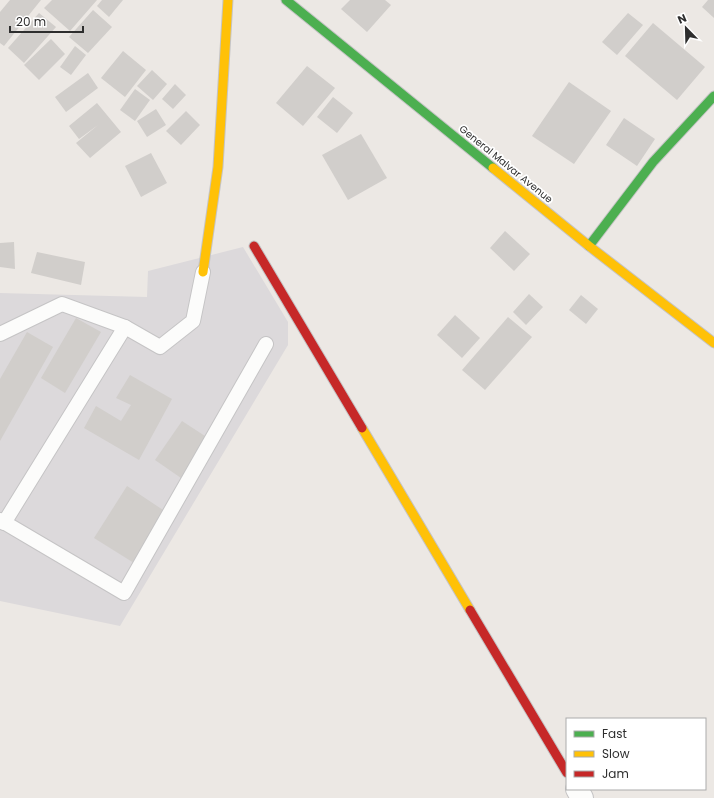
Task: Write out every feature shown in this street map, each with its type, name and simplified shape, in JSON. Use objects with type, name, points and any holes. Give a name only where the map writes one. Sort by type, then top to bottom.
[{"type":"street","points":[[203,272],[218,167],[228,0]]},
{"type":"street","name":"General Malvar Avenue","points":[[286,0],[589,246],[714,343]]},
{"type":"street","points":[[589,246],[653,162],[714,96]]},
{"type":"street","points":[[254,246],[566,771]]},
{"type":"lane","points":[[0,334],[62,304],[125,328],[160,347],[193,321],[203,272]]},
{"type":"lane","points":[[125,328],[2,521],[124,593],[266,344]]},
{"type":"shaded area","points":[[243,247],[288,322],[288,345],[120,626],[0,601],[0,293],[147,297],[148,271]]},
{"type":"building","points":[[10,0],[41,0],[4,46],[0,43],[0,12]]},
{"type":"building","points":[[52,0],[97,0],[70,31],[44,8]]},
{"type":"building","points":[[102,0],[123,0],[109,17],[97,6]]},
{"type":"building","points":[[350,0],[385,0],[391,5],[367,32],[341,9]]},
{"type":"building","points":[[708,0],[714,0],[714,18],[702,7]]},
{"type":"building","points":[[93,10],[112,27],[88,53],[69,37]]},
{"type":"building","points":[[39,13],[56,27],[24,63],[8,48]]},
{"type":"building","points":[[628,13],[643,25],[617,55],[602,42]]},
{"type":"building","points":[[653,23],[705,67],[677,100],[625,56]]},
{"type":"building","points":[[51,39],[65,54],[39,80],[24,65]]},
{"type":"building","points":[[75,46],[86,55],[71,75],[60,67]]},
{"type":"building","points":[[123,51],[146,70],[125,97],[101,78]]},
{"type":"building","points":[[307,66],[335,88],[303,126],[276,103]]},
{"type":"building","points":[[152,70],[167,84],[153,100],[137,86]]},
{"type":"building","points":[[88,73],[98,88],[66,112],[55,97]]},
{"type":"building","points":[[569,82],[611,111],[574,164],[532,136]]},
{"type":"building","points":[[175,84],[186,95],[173,109],[162,99]]},
{"type":"building","points":[[135,89],[150,100],[135,121],[120,110]]},
{"type":"building","points":[[333,97],[353,113],[337,133],[317,117]]},
{"type":"building","points":[[97,103],[121,132],[90,158],[76,143],[98,125],[79,139],[69,126]]},
{"type":"building","points":[[156,109],[166,125],[147,137],[137,121]]},
{"type":"building","points":[[186,111],[200,125],[181,145],[166,131]]},
{"type":"building","points":[[624,118],[655,139],[637,166],[606,145]]},
{"type":"building","points":[[361,134],[387,178],[348,200],[322,155]]},
{"type":"building","points":[[151,153],[167,183],[141,197],[125,166]]},
{"type":"building","points":[[505,231],[530,254],[514,271],[490,248]]},
{"type":"building","points":[[14,242],[15,269],[0,267],[0,243]]},
{"type":"building","points":[[37,252],[85,262],[81,285],[31,273]]},
{"type":"building","points":[[529,294],[543,307],[526,325],[513,312]]},
{"type":"building","points":[[581,295],[598,309],[586,324],[569,310]]},
{"type":"building","points":[[455,315],[480,338],[462,358],[437,335]]},
{"type":"building","points":[[508,317],[532,337],[485,390],[462,370]]},
{"type":"building","points":[[76,318],[101,332],[65,393],[41,378]]},
{"type":"building","points":[[27,332],[53,347],[0,441],[0,379]]},
{"type":"building","points":[[130,375],[172,399],[139,460],[84,428],[96,406],[121,421],[131,405],[116,398]]},
{"type":"building","points":[[182,421],[208,438],[181,478],[155,460]]},
{"type":"building","points":[[127,486],[166,512],[134,563],[94,538]]},
{"type":"traffic: fast","points":[[286,0],[493,168]]},
{"type":"traffic: fast","points":[[589,246],[653,162],[714,96]]},
{"type":"traffic: slow","points":[[203,272],[218,167],[228,0]]},
{"type":"traffic: slow","points":[[493,168],[589,246],[714,343]]},
{"type":"traffic: slow","points":[[362,428],[470,610]]},
{"type":"traffic: jam","points":[[254,246],[362,428]]},
{"type":"traffic: jam","points":[[470,610],[566,771]]}]
